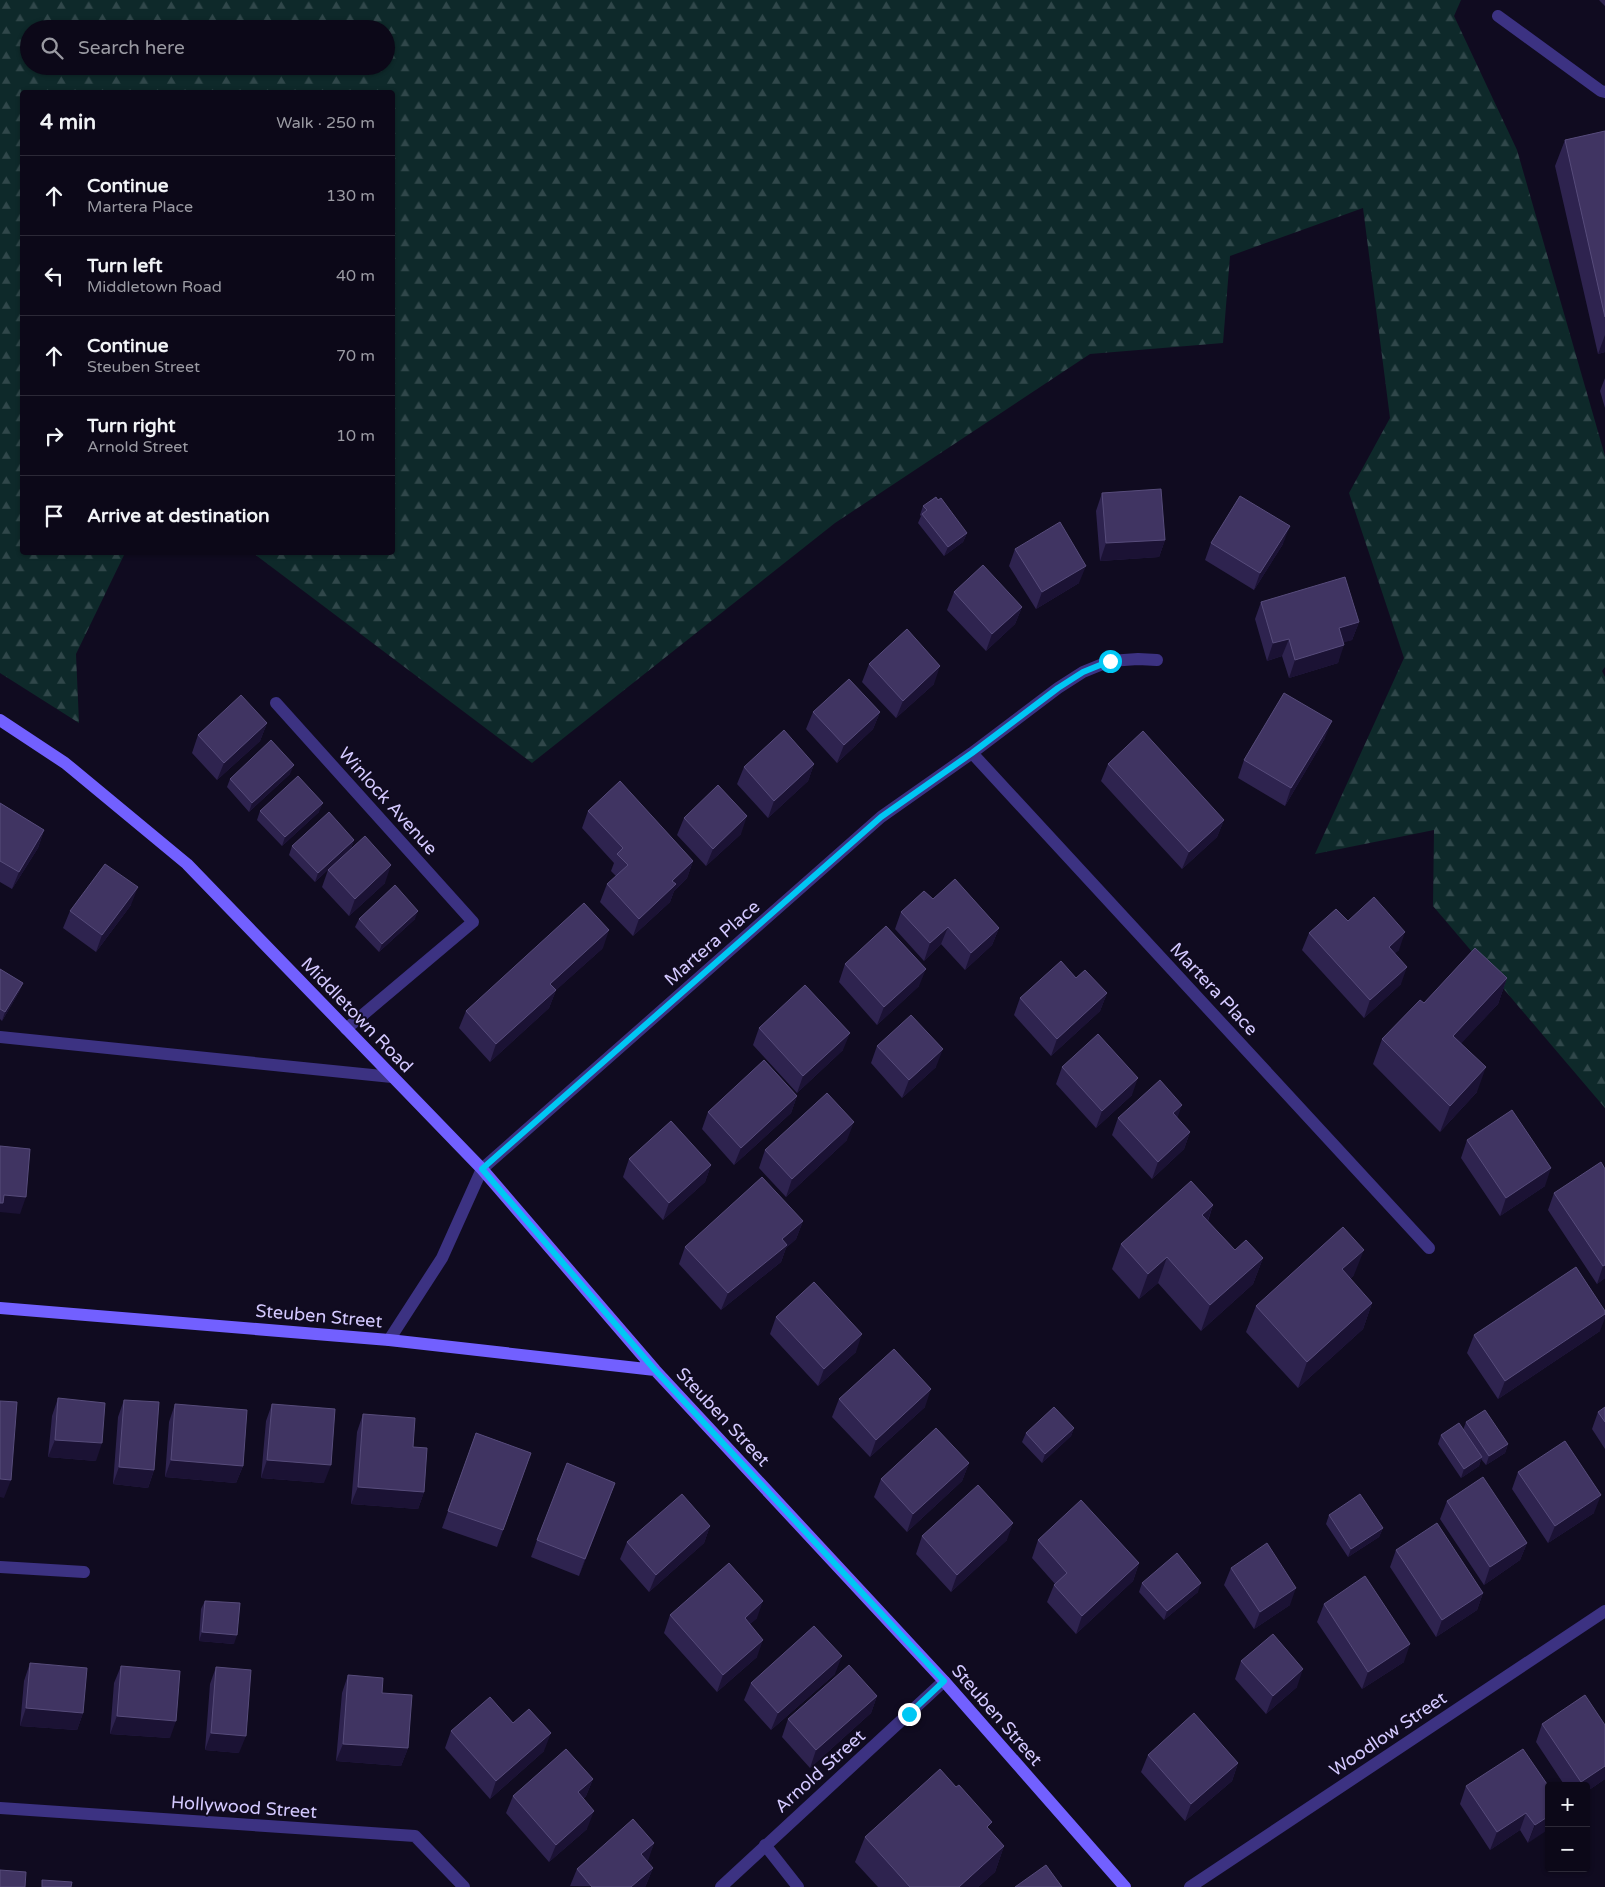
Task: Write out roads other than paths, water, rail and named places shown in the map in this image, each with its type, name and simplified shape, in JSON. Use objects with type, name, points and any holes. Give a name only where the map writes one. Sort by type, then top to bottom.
[{"type":"street","points":[[1498,16],[1601,91],[1605,92]]},
{"type":"street","name":"Martera Place","points":[[482,1169],[881,817],[972,753],[1058,688],[1083,672],[1110,661],[1157,660]]},
{"type":"street","name":"Winlock Avenue","points":[[276,703],[473,922],[346,1029]]},
{"type":"street","name":"Middletown Road","points":[[0,720],[65,763],[187,864],[482,1169],[655,1370]]},
{"type":"street","name":"Martera Place","points":[[972,753],[1429,1248]]},
{"type":"street","points":[[0,1037],[392,1077]]},
{"type":"street","points":[[389,1340],[442,1258],[482,1169]]},
{"type":"street","name":"Steuben Street","points":[[0,1308],[389,1340],[655,1370],[944,1681],[1125,1887]]},
{"type":"street","points":[[0,1567],[84,1572]]},
{"type":"street","name":"Woodlow Street","points":[[1190,1887],[1605,1610]]},
{"type":"street","name":"Arnold Street","points":[[721,1887],[944,1681]]},
{"type":"street","name":"Hollywood Street","points":[[0,1808],[415,1836],[464,1887]]},
{"type":"street","points":[[765,1845],[798,1887]]}]
